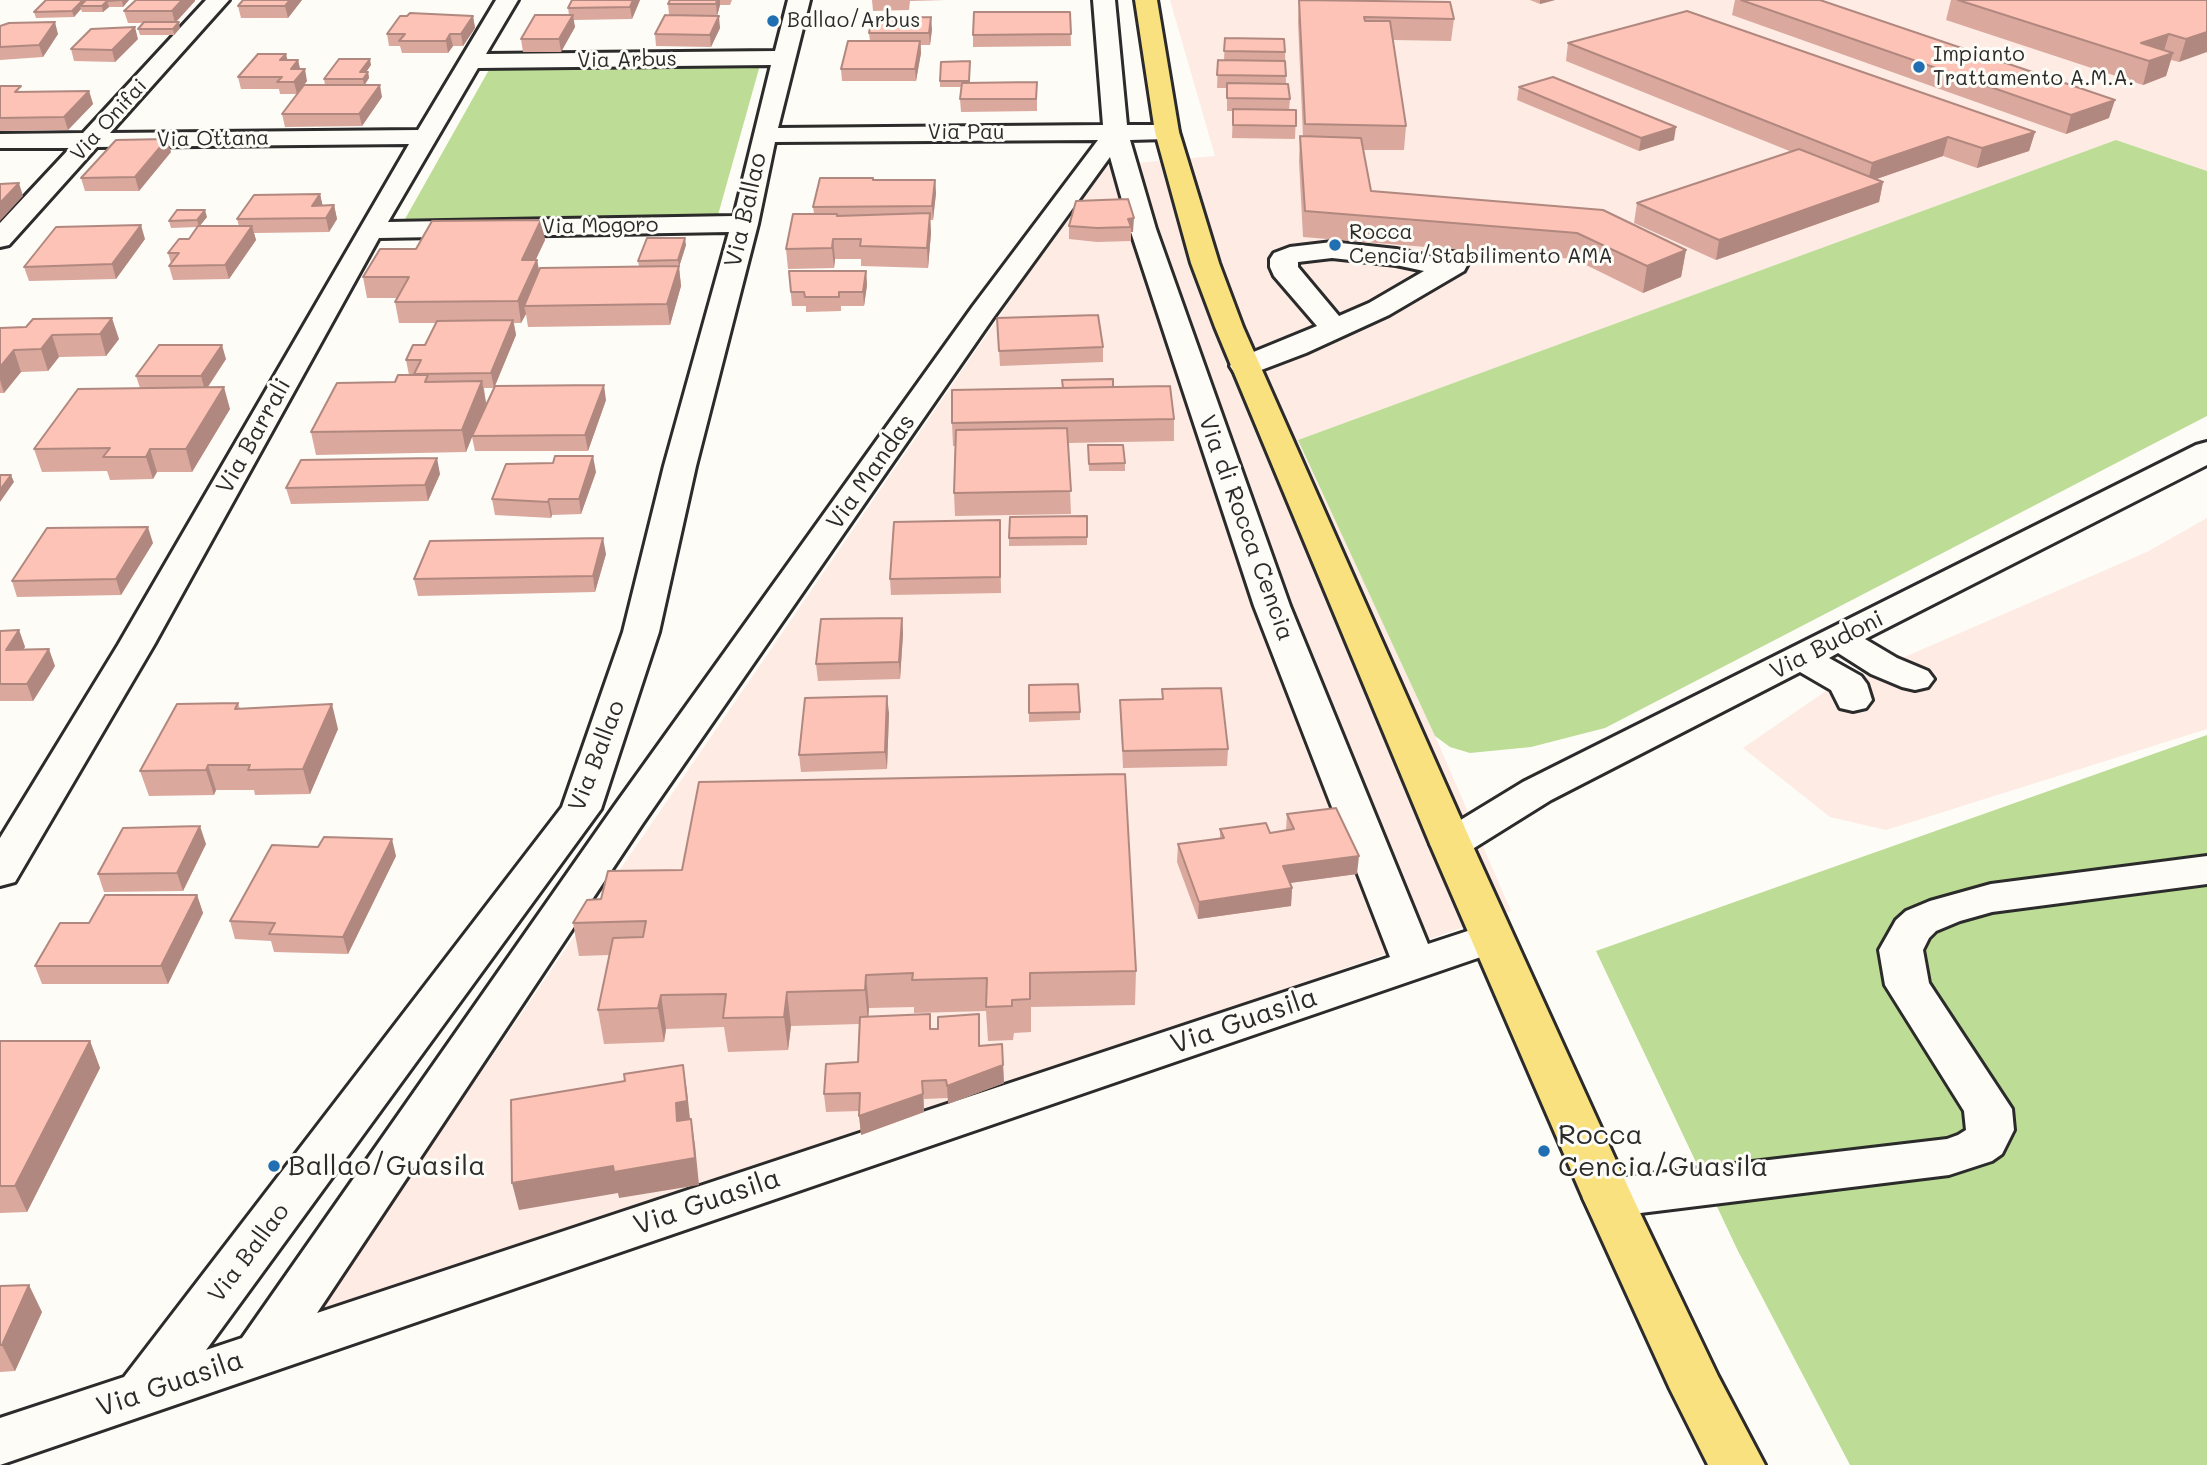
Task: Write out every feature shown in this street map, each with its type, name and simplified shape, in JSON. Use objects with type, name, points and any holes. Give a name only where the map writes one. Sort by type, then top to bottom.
[{"type":"main road","points":[[1146,0],[1167,132],[1205,263],[1245,366],[1492,938],[1608,1198],[1697,1388],[1737,1465]]},
{"type":"street","name":"Via Onifai","points":[[0,239],[218,0]]},
{"type":"street","name":"Via Barrali","points":[[0,872],[136,645],[370,230],[507,0]]},
{"type":"street","name":"Via Ballao","points":[[144,1392],[581,809],[641,632],[680,466],[745,224],[764,135],[799,0]]},
{"type":"street","name":"Via di Rocca Cencia","points":[[1104,0],[1116,132],[1143,229],[1268,593],[1415,963]]},
{"type":"street","points":[[1107,24],[1149,23]]},
{"type":"street","name":"Via Arbus","points":[[472,61],[783,58]]},
{"type":"street","name":"Via Mandas","points":[[261,1353],[629,814],[983,313],[1116,132]]},
{"type":"street","name":"Via Pau","points":[[764,135],[1167,132]]},
{"type":"street","name":"Via Ottana","points":[[0,141],[426,137]]},
{"type":"street","name":"Via Mogoro","points":[[370,230],[745,224]]},
{"type":"street","points":[[1245,366],[1335,329],[1386,305],[1453,263],[1332,250],[1290,255],[1284,259],[1288,276],[1335,329]]},
{"type":"street","name":"Via Budoni","points":[[1451,844],[1537,791],[2207,452]]},
{"type":"street","points":[[1838,638],[1884,666],[1915,679]]},
{"type":"street","points":[[1802,658],[1848,684],[1853,700]]},
{"type":"street","points":[[581,809],[629,814]]},
{"type":"street","points":[[1608,1198],[1949,1157],[1975,1148],[1985,1141],[1990,1130],[1988,1108],[1907,985],[1901,950],[1910,930],[1933,916],[1984,900],[2207,870]]},
{"type":"street","points":[[526,882],[579,890]]},
{"type":"street","points":[[1415,963],[1492,938]]},
{"type":"street","name":"Via Guasila","points":[[0,1442],[1415,963]]},
{"type":"street","points":[[437,1002],[494,1013]]},
{"type":"street","points":[[325,1152],[389,1166]]},
{"type":"shaded area","points":[[1170,0],[2207,0],[2207,171],[2116,140],[1298,440],[1435,736],[1511,911],[308,1325],[1102,166],[1215,156]]},
{"type":"shaded area","points":[[2207,518],[2207,729],[1886,830],[1830,817],[1743,748],[1826,691],[2147,552]]},
{"type":"green space","points":[[760,65],[718,215],[405,219],[490,68]]},
{"type":"green space","points":[[2116,140],[2207,171],[2207,416],[1605,728],[1531,747],[1470,753],[1450,747],[1435,736],[1298,440]]},
{"type":"green space","points":[[2207,735],[2207,1465],[1850,1465],[1738,1251],[1596,951]]},
{"type":"building","points":[[46,0],[83,0],[72,11],[34,12]]},
{"type":"building","points":[[86,0],[122,0],[107,1],[102,6],[80,6]]},
{"type":"building","points":[[136,0],[182,0],[172,11],[124,11]]},
{"type":"building","points":[[243,0],[290,0],[285,6],[238,6]]},
{"type":"building","points":[[572,0],[633,0],[630,7],[568,8]]},
{"type":"building","points":[[670,0],[717,0],[716,4],[668,4]]},
{"type":"building","points":[[1299,0],[1450,2],[1454,19],[1364,17],[1365,21],[1390,21],[1406,126],[1305,124]]},
{"type":"building","points":[[1741,0],[1820,0],[2115,100],[2071,115]]},
{"type":"building","points":[[1958,0],[2207,0],[2207,32],[2186,39],[2169,34],[2141,43],[2173,53],[2149,61]]},
{"type":"building","points":[[1687,11],[2035,132],[1982,148],[1948,137],[1872,163],[1568,43]]},
{"type":"building","points":[[974,12],[1070,12],[1071,34],[973,35]]},
{"type":"building","points":[[410,13],[473,16],[461,34],[450,34],[446,41],[399,41],[405,34],[387,34],[400,16]]},
{"type":"building","points":[[535,15],[573,15],[559,39],[521,39]]},
{"type":"building","points":[[665,15],[719,16],[710,35],[655,34]]},
{"type":"building","points":[[931,17],[929,33],[869,33],[872,18]]},
{"type":"building","points":[[55,22],[39,45],[0,47],[0,26],[9,23]]},
{"type":"building","points":[[144,22],[179,22],[173,29],[138,29]]},
{"type":"building","points":[[135,27],[112,50],[71,49],[91,29]]},
{"type":"building","points":[[1225,38],[1284,39],[1285,52],[1224,51]]},
{"type":"building","points":[[848,41],[920,41],[915,69],[841,69]]},
{"type":"building","points":[[258,54],[286,54],[280,60],[298,60],[291,69],[305,69],[294,82],[277,82],[282,77],[238,77]]},
{"type":"building","points":[[339,59],[370,59],[360,72],[368,72],[363,79],[324,79]]},
{"type":"building","points":[[1218,60],[1285,61],[1286,76],[1217,75]]},
{"type":"building","points":[[970,61],[969,81],[940,81],[941,62]]},
{"type":"building","points":[[1553,77],[1676,127],[1641,138],[1519,87]]},
{"type":"building","points":[[1037,82],[1036,99],[960,99],[962,83]]},
{"type":"building","points":[[1227,83],[1288,84],[1290,99],[1227,98]]},
{"type":"building","points":[[304,85],[380,85],[359,114],[282,114]]},
{"type":"building","points":[[0,86],[21,86],[15,92],[89,91],[64,117],[0,118]]},
{"type":"building","points":[[1233,109],[1296,110],[1296,126],[1233,125]]},
{"type":"building","points":[[1300,136],[1361,138],[1371,191],[1603,210],[1686,250],[1647,266],[1577,233],[1305,211]]},
{"type":"building","points":[[167,139],[135,177],[81,178],[116,140]]},
{"type":"building","points":[[1799,149],[1883,182],[1719,240],[1637,203]]},
{"type":"building","points":[[820,178],[935,180],[932,206],[813,207]]},
{"type":"building","points":[[19,183],[0,203],[0,184]]},
{"type":"building","points":[[320,194],[312,206],[334,205],[326,218],[237,219],[254,195]]},
{"type":"building","points":[[1128,199],[1134,218],[1128,219],[1131,227],[1069,226],[1076,201]]},
{"type":"building","points":[[177,210],[205,210],[197,220],[169,221]]},
{"type":"building","points":[[930,213],[927,248],[860,246],[861,239],[833,239],[832,248],[786,249],[793,214],[837,216]]},
{"type":"building","points":[[541,220],[522,260],[537,260],[518,301],[395,302],[409,277],[363,277],[380,249],[416,249],[432,221]]},
{"type":"building","points":[[141,225],[112,264],[24,267],[56,227]]},
{"type":"building","points":[[198,226],[252,226],[225,265],[169,266],[179,253],[168,253],[179,239],[189,239]]},
{"type":"building","points":[[647,238],[685,238],[678,260],[638,261]]},
{"type":"building","points":[[679,266],[667,304],[524,306],[540,268]]},
{"type":"building","points":[[789,271],[866,271],[863,292],[839,292],[839,297],[805,297],[804,292],[791,292]]},
{"type":"building","points":[[1098,315],[1103,347],[999,351],[997,318]]},
{"type":"building","points":[[112,318],[100,334],[52,335],[41,349],[14,350],[0,367],[0,328],[26,327],[33,319]]},
{"type":"building","points":[[513,320],[491,373],[414,374],[421,360],[406,360],[413,345],[425,345],[437,321]]},
{"type":"building","points":[[159,345],[222,345],[201,376],[136,376]]},
{"type":"building","points":[[398,375],[428,375],[425,382],[482,381],[462,430],[311,432],[337,383],[395,382]]},
{"type":"building","points":[[1113,379],[1113,387],[1063,388],[1062,380]]},
{"type":"building","points":[[604,385],[585,435],[472,436],[495,386]]},
{"type":"building","points":[[1170,386],[1174,419],[952,423],[952,390]]},
{"type":"building","points":[[224,387],[186,449],[150,449],[146,457],[103,457],[110,448],[34,449],[78,389]]},
{"type":"building","points":[[1067,428],[1071,491],[954,493],[956,430]]},
{"type":"building","points":[[1088,445],[1123,445],[1125,463],[1089,464]]},
{"type":"building","points":[[555,456],[593,456],[579,499],[549,499],[548,502],[492,499],[506,464],[553,463]]},
{"type":"building","points":[[437,458],[425,485],[286,488],[301,460]]},
{"type":"building","points":[[0,475],[11,475],[0,490]]},
{"type":"building","points":[[1087,516],[1087,537],[1009,538],[1010,517]]},
{"type":"building","points":[[1000,520],[1000,577],[890,579],[894,522]]},
{"type":"building","points":[[148,527],[116,579],[12,581],[47,528]]},
{"type":"building","points":[[603,538],[593,576],[414,579],[430,541]]},
{"type":"building","points":[[902,618],[899,662],[816,664],[821,619]]},
{"type":"building","points":[[19,630],[6,650],[49,649],[27,684],[0,684],[0,631]]},
{"type":"building","points":[[1078,684],[1080,712],[1029,713],[1029,685]]},
{"type":"building","points":[[1221,688],[1228,749],[1123,751],[1120,700],[1163,699],[1162,689]]},
{"type":"building","points":[[887,696],[885,752],[799,755],[805,698]]},
{"type":"building","points":[[238,703],[235,709],[332,704],[303,769],[248,770],[250,765],[208,765],[206,770],[140,771],[177,704]]},
{"type":"building","points":[[1125,774],[1136,971],[1030,973],[1030,999],[1012,1000],[1012,1006],[986,1007],[987,978],[912,980],[913,973],[866,975],[865,990],[787,992],[784,1017],[723,1018],[726,994],[661,995],[658,1008],[598,1010],[613,938],[643,937],[646,921],[573,923],[587,900],[601,899],[608,871],[682,870],[699,782]]},
{"type":"building","points":[[1336,808],[1359,856],[1283,866],[1292,888],[1199,902],[1178,844],[1224,838],[1220,829],[1266,823],[1270,833],[1294,829],[1287,814]]},
{"type":"building","points":[[200,826],[177,873],[98,874],[123,828]]},
{"type":"building","points":[[324,837],[392,839],[343,937],[269,934],[275,923],[230,921],[272,845],[318,847]]},
{"type":"building","points":[[105,895],[197,895],[161,966],[35,966],[60,923],[89,923]]},
{"type":"building","points":[[930,1014],[930,1029],[938,1029],[938,1017],[979,1014],[979,1046],[1002,1044],[1003,1065],[947,1086],[946,1080],[922,1081],[923,1094],[859,1116],[860,1093],[824,1094],[826,1064],[858,1062],[860,1017]]},
{"type":"building","points":[[0,1041],[90,1041],[15,1186],[0,1186]]},
{"type":"building","points":[[683,1065],[687,1101],[676,1103],[677,1121],[691,1119],[695,1158],[614,1172],[613,1166],[512,1183],[511,1100],[625,1081],[624,1074]]},
{"type":"building","points":[[29,1285],[2,1345],[0,1345],[0,1286]]},
{"type":"place","name":"Ballao/Arbus","points":[[773,21]]},
{"type":"place","name":"Impianto Trattamento A.M.A.","points":[[1919,67]]},
{"type":"place","name":"Rocca Cencia/Stabilimento AMA","points":[[1335,245]]},
{"type":"place","name":"Rocca Cencia/Guasila","points":[[1544,1151]]},
{"type":"place","name":"Ballao/Guasila","points":[[274,1166]]}]
